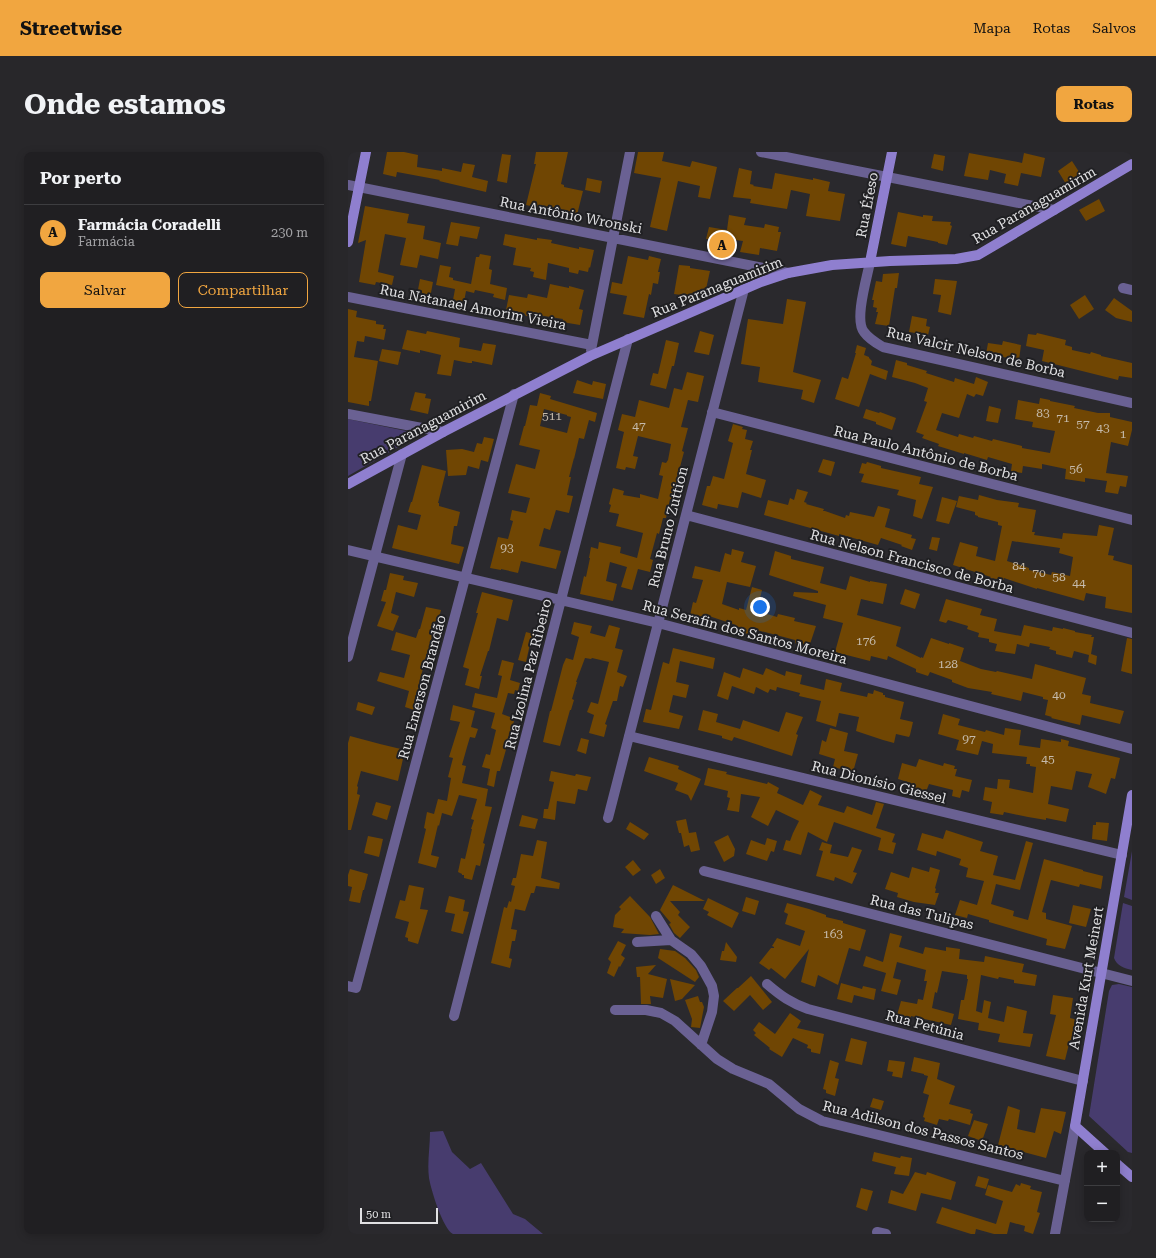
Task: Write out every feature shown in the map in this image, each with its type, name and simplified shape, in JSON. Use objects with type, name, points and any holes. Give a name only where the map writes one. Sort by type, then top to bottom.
[{"type":"street","points":[[348,242],[366,152]]},
{"type":"street","points":[[590,356],[630,152]]},
{"type":"street","points":[[761,152],[1054,210]]},
{"type":"street","name":"Rua Éfeso","points":[[870,262],[892,152]]},
{"type":"street","name":"Rua Paranaguamirim","points":[[348,484],[514,394],[590,356],[744,289],[788,273],[832,265],[870,262],[956,260],[978,254],[1132,164]]},
{"type":"street","name":"Rua Antônio Wronski","points":[[348,185],[788,273]]},
{"type":"street","name":"Rua Valcir Nelson de Borba","points":[[870,262],[860,322],[863,332],[872,341],[883,347],[1132,403]]},
{"type":"street","name":"Rua Bruno Zuttion","points":[[608,818],[744,289]]},
{"type":"street","name":"Rua Natanael Amorim Vieira","points":[[348,297],[592,345]]},
{"type":"street","name":"Rua Izolina Paz Ribeiro","points":[[454,1016],[628,339]]},
{"type":"street","name":"Rua Emerson Brandão","points":[[352,987],[465,578],[514,394]]},
{"type":"street","name":"Rua Paulo Antônio de Borba","points":[[712,412],[1132,520]]},
{"type":"street","points":[[348,414],[443,432]]},
{"type":"street","points":[[348,657],[402,454]]},
{"type":"street","name":"Rua Nelson Francisco de Borba","points":[[686,515],[1132,633]]},
{"type":"street","name":"Rua Serafin dos Santos Moreira","points":[[348,550],[658,623],[1132,750]]},
{"type":"street","name":"Rua Dionísio Giessel","points":[[629,736],[1122,855]]},
{"type":"street","name":"Avenida Kurt Meinert","points":[[1075,1126],[1132,794]]},
{"type":"street","name":"Rua das Tulipas","points":[[704,870],[1132,981]]},
{"type":"street","points":[[656,916],[670,940],[691,954],[701,966],[712,986],[714,996],[712,1012],[701,1045]]},
{"type":"street","points":[[637,942],[670,940]]},
{"type":"street","name":"Rua Petúnia","points":[[767,984],[780,996],[793,1004],[808,1009],[1083,1080]]},
{"type":"street","name":"Rua Adilson dos Passos Santos","points":[[615,1010],[646,1010],[661,1013],[675,1021],[722,1063],[768,1084],[799,1109],[822,1121],[1065,1181]]},
{"type":"street","points":[[1056,1234],[1075,1126]]},
{"type":"street","points":[[1075,1126],[1102,1150]]},
{"type":"street","points":[[1120,1167],[1132,1177]]},
{"type":"shaded area","points":[[348,419],[421,434],[348,476]]},
{"type":"shaded area","points":[[1132,851],[1132,900],[1124,897]]},
{"type":"shaded area","points":[[1123,903],[1132,906],[1132,970],[1119,965],[1114,958]]},
{"type":"shaded area","points":[[1119,984],[1132,987],[1132,1153],[1128,1152],[1089,1116],[1109,991],[1112,985]]},
{"type":"shaded area","points":[[443,1131],[452,1152],[470,1169],[481,1163],[513,1214],[525,1219],[543,1234],[453,1234],[449,1231],[438,1209],[430,1184],[428,1172],[430,1132]]},
{"type":"building","points":[[387,152],[404,152],[418,155],[417,167],[442,171],[442,168],[461,172],[463,163],[475,165],[472,177],[488,181],[486,192],[439,181],[440,180],[397,172],[396,177],[383,174]]},
{"type":"building","points":[[536,152],[568,152],[561,184],[564,185],[564,187],[583,191],[577,215],[565,212],[566,211],[543,207],[543,209],[526,205],[536,164],[534,164]]},
{"type":"building","points":[[638,152],[664,152],[662,161],[690,167],[692,161],[717,167],[710,199],[698,197],[700,186],[678,181],[667,231],[650,227],[661,178],[634,173]]},
{"type":"building","points":[[969,153],[1022,163],[1024,153],[1045,158],[1041,177],[1021,173],[1018,186],[1004,183],[1006,174],[990,170],[988,180],[964,176]]},
{"type":"building","points":[[502,154],[511,155],[507,183],[497,181]]},
{"type":"building","points":[[934,154],[945,156],[943,171],[931,168]]},
{"type":"building","points":[[1072,161],[1081,175],[1066,184],[1058,171]]},
{"type":"building","points":[[739,168],[752,171],[750,184],[754,185],[753,186],[772,189],[775,173],[813,180],[813,178],[830,182],[828,191],[845,194],[840,221],[806,216],[810,194],[791,190],[787,209],[750,203],[751,199],[733,197]]},
{"type":"building","points":[[587,178],[602,181],[600,193],[585,190]]},
{"type":"building","points":[[1099,199],[1105,211],[1086,221],[1079,210]]},
{"type":"building","points":[[365,206],[409,214],[407,223],[425,226],[423,239],[441,243],[438,259],[420,255],[417,268],[400,265],[406,238],[385,234],[378,272],[394,276],[392,285],[376,282],[375,285],[359,282],[366,240],[358,243]]},
{"type":"building","points":[[898,212],[923,217],[923,215],[933,216],[932,221],[951,222],[950,225],[952,226],[947,245],[908,236],[906,247],[891,244]]},
{"type":"building","points":[[729,215],[746,218],[744,225],[764,228],[765,224],[779,227],[778,232],[781,232],[777,251],[760,248],[759,255],[740,252],[743,241],[721,238],[721,241],[706,239],[709,227],[727,230]]},
{"type":"building","points":[[451,222],[480,227],[477,239],[460,236],[458,246],[446,244]]},
{"type":"building","points":[[505,234],[537,240],[537,238],[552,240],[551,243],[579,249],[579,247],[594,250],[590,268],[589,267],[588,272],[579,270],[578,274],[569,272],[569,268],[548,263],[546,280],[533,277],[534,272],[530,271],[531,268],[513,265],[516,248],[503,245]]},
{"type":"building","points":[[480,254],[491,256],[489,269],[492,270],[490,284],[507,288],[505,300],[493,297],[494,294],[475,290],[474,293],[466,291],[464,302],[453,300],[455,289],[436,285],[440,265],[451,267],[449,277],[453,278],[453,280],[471,284],[476,257],[479,257]]},
{"type":"building","points":[[628,256],[648,260],[649,256],[661,259],[658,272],[660,272],[658,284],[653,283],[644,318],[623,314],[627,296],[610,293],[612,282],[622,284]]},
{"type":"building","points":[[679,265],[710,271],[704,298],[674,294]]},
{"type":"building","points":[[899,273],[889,326],[875,324],[878,312],[876,312],[877,308],[873,307],[874,300],[872,300],[876,281],[882,282],[883,274]]},
{"type":"building","points":[[420,279],[433,282],[430,298],[417,295]]},
{"type":"building","points":[[935,279],[957,281],[951,315],[938,312],[941,295],[933,294]]},
{"type":"building","points":[[550,284],[569,288],[569,286],[584,290],[579,309],[583,310],[580,325],[562,322],[563,319],[538,315],[538,317],[526,316],[524,313],[506,310],[509,295],[527,298],[528,294],[547,298]]},
{"type":"building","points":[[1085,295],[1094,309],[1079,319],[1070,305]]},
{"type":"building","points":[[1114,298],[1132,311],[1132,322],[1116,318],[1105,310]]},
{"type":"building","points":[[787,299],[806,302],[793,372],[821,380],[814,403],[801,399],[803,390],[758,382],[760,367],[741,364],[748,319],[783,324]]},
{"type":"building","points":[[348,309],[357,311],[356,317],[376,321],[376,324],[384,325],[383,329],[386,329],[384,340],[365,336],[364,342],[357,341],[354,357],[378,361],[369,406],[348,402]]},
{"type":"building","points":[[912,316],[927,319],[926,326],[930,327],[928,335],[909,332]]},
{"type":"building","points":[[407,330],[426,334],[427,331],[460,338],[459,347],[481,351],[483,343],[496,345],[492,365],[472,361],[472,363],[469,363],[454,360],[451,376],[437,374],[441,355],[420,350],[420,353],[402,349]]},
{"type":"building","points":[[700,331],[714,335],[709,355],[694,352]]},
{"type":"building","points":[[1037,333],[1066,340],[1065,345],[1072,347],[1072,350],[1090,354],[1091,352],[1101,356],[1132,363],[1132,378],[1119,376],[1118,380],[1042,361],[1044,350],[1026,346],[1028,334],[1036,335]]},
{"type":"building","points":[[666,340],[679,343],[674,366],[672,366],[666,389],[650,385],[653,373],[658,374]]},
{"type":"building","points":[[1003,341],[1021,345],[1019,360],[986,354],[988,343],[1002,345]]},
{"type":"building","points":[[857,345],[866,348],[864,355],[869,357],[872,361],[871,365],[888,371],[886,380],[870,374],[859,407],[835,399],[842,377],[848,379]]},
{"type":"building","points":[[382,349],[401,352],[398,365],[379,361]]},
{"type":"building","points":[[896,360],[927,371],[926,373],[954,382],[955,378],[974,384],[976,377],[988,382],[983,396],[976,394],[974,397],[967,394],[959,418],[942,413],[936,430],[958,437],[959,434],[992,441],[993,439],[1022,446],[1022,448],[1050,453],[1055,431],[1032,427],[1033,422],[1015,419],[1018,400],[1039,404],[1040,398],[1075,406],[1074,408],[1098,413],[1110,413],[1110,417],[1132,422],[1132,430],[1128,446],[1111,442],[1106,473],[1128,476],[1126,487],[1120,486],[1118,494],[1105,492],[1107,481],[1085,478],[1085,482],[1065,479],[1066,469],[1042,464],[1042,469],[1023,466],[1022,473],[1011,471],[1012,464],[988,457],[987,460],[964,454],[938,446],[939,444],[922,438],[924,435],[916,432],[927,402],[924,401],[928,388],[892,377]]},
{"type":"building","points":[[687,372],[704,376],[698,402],[688,400],[681,427],[688,428],[682,451],[684,452],[676,482],[678,483],[674,500],[670,499],[666,518],[663,518],[659,534],[657,533],[650,559],[653,560],[650,572],[638,569],[632,590],[621,587],[627,567],[610,562],[606,581],[617,584],[613,601],[580,594],[584,576],[586,577],[591,547],[598,549],[599,542],[621,547],[620,553],[637,558],[643,533],[616,526],[619,514],[609,512],[611,505],[609,504],[613,488],[624,491],[623,495],[640,498],[640,494],[658,499],[663,476],[659,475],[662,462],[666,463],[668,460],[671,444],[638,436],[633,456],[638,457],[635,469],[626,467],[625,470],[616,468],[624,432],[618,430],[622,414],[635,417],[639,400],[669,408],[674,388],[682,390]]},
{"type":"building","points":[[577,380],[592,385],[593,381],[606,384],[603,399],[573,393]]},
{"type":"building","points":[[415,392],[426,394],[425,398],[431,399],[428,414],[410,410]]},
{"type":"building","points":[[540,393],[551,396],[550,399],[597,413],[595,422],[589,420],[584,439],[579,438],[569,477],[571,477],[567,495],[573,496],[569,513],[556,510],[550,530],[544,528],[539,546],[561,551],[556,569],[521,561],[518,573],[490,568],[498,537],[508,539],[513,521],[510,520],[512,510],[526,513],[530,498],[508,493],[516,464],[535,469],[540,450],[519,445],[530,405],[537,406]],"holes":[[[544,409],[571,417],[567,433],[540,426]]]},
{"type":"building","points":[[989,406],[1001,409],[998,423],[986,421]]},
{"type":"building","points":[[866,409],[896,418],[892,430],[876,424],[876,422],[863,418]]},
{"type":"building","points":[[733,424],[747,430],[745,439],[753,441],[746,474],[766,480],[761,498],[742,492],[738,508],[718,504],[717,509],[702,505],[707,486],[710,486],[713,476],[724,479],[733,443],[728,441]]},
{"type":"building","points":[[484,437],[494,439],[488,462],[481,460],[479,469],[468,466],[466,475],[448,476],[446,450],[462,449],[474,452],[477,443],[482,444]]},
{"type":"building","points":[[823,459],[835,462],[831,476],[818,472]]},
{"type":"building","points":[[867,462],[881,466],[881,468],[921,477],[919,484],[933,487],[922,519],[913,516],[916,500],[897,495],[899,490],[861,482],[864,474],[859,473],[862,463],[866,464]]},
{"type":"building","points":[[422,465],[446,471],[438,503],[439,506],[460,512],[457,526],[454,526],[451,544],[464,547],[459,564],[392,548],[398,525],[417,530],[421,515],[408,512]]},
{"type":"building","points":[[797,489],[808,492],[804,502],[807,503],[806,504],[824,509],[823,511],[845,518],[846,515],[849,516],[850,512],[874,517],[878,506],[890,509],[885,527],[912,535],[911,538],[916,539],[912,550],[881,538],[878,545],[839,534],[839,536],[764,515],[768,500],[788,505],[790,498],[794,500]]},
{"type":"building","points":[[979,495],[997,500],[1019,503],[1018,507],[1036,510],[1032,532],[1035,532],[1034,535],[1062,539],[1063,533],[1097,536],[1099,525],[1114,528],[1108,555],[1114,556],[1113,560],[1132,565],[1132,613],[1105,608],[1106,597],[1086,593],[1084,601],[1037,589],[1004,578],[1004,580],[990,578],[991,577],[953,565],[960,542],[978,547],[976,556],[995,561],[1002,526],[998,525],[998,522],[978,517],[975,515],[975,512],[956,507],[959,496],[978,500]],"holes":[[[1012,541],[1060,548],[1059,553],[1073,557],[1070,576],[1052,572],[1051,575],[1029,570],[1029,568],[1007,561]]]},
{"type":"building","points":[[942,497],[957,501],[949,524],[936,521]]},
{"type":"building","points":[[932,537],[940,538],[937,551],[929,549]]},
{"type":"building","points":[[732,549],[744,552],[741,562],[756,566],[750,587],[727,582],[722,604],[739,610],[739,608],[746,610],[752,587],[762,590],[757,611],[777,617],[778,614],[795,618],[794,621],[816,626],[808,650],[797,647],[798,644],[795,643],[795,640],[753,629],[751,635],[735,630],[736,625],[709,616],[703,616],[702,623],[689,620],[693,602],[696,603],[703,580],[692,578],[695,566],[720,572],[725,553],[731,555]]},
{"type":"building","points":[[775,551],[791,556],[791,559],[824,567],[820,583],[846,590],[850,576],[870,582],[887,584],[883,604],[861,599],[857,615],[901,627],[896,646],[923,658],[931,638],[964,648],[960,661],[981,669],[1032,679],[1035,664],[1086,678],[1082,694],[1091,696],[1090,703],[1124,711],[1120,724],[1082,715],[1080,725],[1051,718],[1052,717],[1045,715],[1048,700],[1043,699],[1043,697],[1023,692],[1021,701],[991,694],[992,692],[968,688],[930,672],[928,676],[916,672],[916,669],[888,656],[887,660],[871,656],[870,661],[835,652],[843,623],[823,618],[826,605],[793,596],[794,592],[818,593],[818,591],[769,575]]},
{"type":"building","points":[[390,573],[404,576],[403,580],[418,583],[414,597],[396,592],[391,613],[399,616],[393,631],[377,626],[386,602],[381,601],[384,590],[386,590]]},
{"type":"building","points":[[905,589],[920,594],[915,609],[900,604]]},
{"type":"building","points":[[482,592],[513,600],[508,621],[497,618],[489,651],[480,676],[482,676],[479,689],[465,685],[469,669],[463,667],[478,613],[476,613]]},
{"type":"building","points":[[946,599],[982,609],[980,615],[997,619],[994,631],[1021,636],[1024,625],[1052,631],[1053,627],[1063,628],[1092,635],[1091,637],[1094,637],[1091,654],[1097,656],[1096,665],[1088,662],[1089,655],[1074,651],[1072,658],[1056,654],[1056,651],[1049,649],[1050,647],[1030,643],[1029,647],[1017,644],[1015,654],[995,651],[997,644],[989,642],[989,639],[978,637],[979,633],[967,629],[968,626],[948,620],[946,623],[939,621]]},
{"type":"building","points":[[426,607],[441,610],[438,622],[435,621],[430,645],[430,649],[432,650],[430,658],[426,658],[419,683],[423,684],[414,710],[405,707],[409,691],[377,681],[380,672],[404,678],[410,655],[391,650],[396,632],[416,638]]},
{"type":"building","points":[[574,622],[592,626],[590,633],[605,637],[609,625],[620,628],[615,648],[623,650],[617,672],[627,676],[623,687],[620,686],[617,701],[613,701],[605,724],[607,725],[604,737],[589,733],[594,715],[587,712],[591,702],[598,704],[609,662],[585,658],[576,682],[572,699],[574,700],[560,746],[543,742],[563,665],[566,658],[573,660],[579,637],[571,634]]},
{"type":"building","points":[[526,632],[537,635],[534,645],[530,644],[526,662],[518,660]]},
{"type":"building","points":[[1127,638],[1132,639],[1132,674],[1121,671]]},
{"type":"building","points":[[673,648],[715,658],[713,669],[680,661],[676,682],[689,685],[686,698],[673,695],[669,712],[683,716],[679,729],[643,722],[646,709],[651,710],[663,662],[669,664]]},
{"type":"building","points":[[502,660],[514,663],[510,680],[520,683],[518,691],[515,690],[514,694],[508,693],[502,714],[513,718],[512,720],[514,721],[500,771],[497,771],[494,787],[487,785],[490,769],[482,767],[486,754],[490,755],[496,730],[491,728],[495,713],[472,707],[475,693],[497,698],[502,676],[498,675]]},
{"type":"building","points":[[743,668],[763,675],[766,668],[785,676],[786,671],[802,675],[800,684],[824,690],[826,679],[842,683],[840,691],[867,697],[868,693],[873,694],[874,690],[883,693],[885,697],[904,702],[900,719],[913,722],[910,735],[909,737],[896,734],[894,743],[883,740],[856,731],[859,717],[839,713],[836,727],[816,721],[821,701],[799,696],[800,693],[777,687],[776,691],[770,689],[768,693],[756,687],[754,694],[732,686],[728,700],[717,696],[724,672],[740,678]]},
{"type":"building","points":[[358,702],[375,707],[372,715],[356,710]]},
{"type":"building","points":[[453,705],[475,711],[471,727],[478,729],[475,738],[470,737],[467,747],[462,765],[466,766],[462,783],[488,789],[485,806],[492,807],[483,843],[485,844],[480,866],[476,865],[472,880],[464,878],[464,875],[458,872],[461,858],[465,859],[474,820],[471,819],[477,799],[459,795],[452,816],[442,813],[431,855],[439,857],[436,868],[418,863],[426,829],[424,828],[427,812],[434,814],[438,799],[447,801],[451,778],[448,777],[453,758],[449,757],[460,722],[450,720]]},
{"type":"building","points":[[703,710],[718,714],[716,722],[740,729],[743,720],[779,732],[786,712],[803,717],[796,734],[798,735],[792,756],[734,737],[732,741],[722,738],[722,736],[698,730]]},
{"type":"building","points":[[943,714],[960,719],[958,725],[985,732],[986,730],[1004,735],[1005,728],[1021,730],[1019,745],[1040,748],[1041,739],[1061,742],[1061,739],[1069,741],[1068,746],[1120,758],[1115,779],[1111,778],[1106,794],[1088,787],[1092,774],[1076,771],[1072,790],[1051,786],[1048,804],[1069,809],[1066,822],[1046,818],[1046,820],[1004,812],[1003,815],[990,813],[992,802],[983,800],[985,787],[997,789],[998,779],[1010,780],[1009,788],[1033,793],[1036,767],[1026,764],[1027,757],[992,753],[993,744],[982,741],[978,755],[956,750],[959,740],[938,734]]},
{"type":"building","points":[[830,728],[848,733],[844,751],[858,754],[853,772],[833,767],[835,759],[819,754],[822,740],[826,742]]},
{"type":"building","points":[[350,736],[405,750],[398,781],[361,771],[357,786],[357,794],[360,795],[351,830],[348,830],[348,743]]},
{"type":"building","points":[[581,738],[589,740],[586,754],[577,751]]},
{"type":"building","points":[[649,757],[679,766],[678,769],[701,779],[691,801],[688,795],[675,790],[678,783],[644,771]]},
{"type":"building","points":[[919,759],[943,766],[944,763],[955,766],[954,769],[957,769],[955,776],[972,780],[969,792],[962,790],[960,798],[952,796],[953,790],[929,784],[924,797],[909,794],[911,783],[898,779],[902,763],[916,767]]},
{"type":"building","points":[[708,768],[767,784],[768,782],[779,788],[777,793],[803,805],[810,790],[822,796],[818,805],[844,813],[847,806],[872,815],[876,802],[884,804],[876,828],[895,834],[892,842],[896,843],[893,854],[878,850],[881,838],[834,822],[827,842],[808,832],[801,855],[783,850],[786,840],[790,841],[799,821],[776,810],[768,826],[751,817],[760,797],[741,794],[739,812],[727,810],[730,798],[727,797],[728,791],[704,785]]},
{"type":"building","points":[[551,771],[575,776],[576,774],[591,777],[587,791],[578,789],[575,804],[557,801],[555,820],[543,818],[544,809],[548,809],[554,782],[549,781]]},
{"type":"building","points":[[376,802],[391,806],[387,820],[372,815]]},
{"type":"building","points":[[522,815],[538,819],[535,829],[519,826]]},
{"type":"building","points":[[686,819],[689,833],[696,832],[700,850],[691,852],[689,845],[684,847],[681,833],[679,833],[676,821]]},
{"type":"building","points":[[630,822],[649,834],[644,840],[626,829]]},
{"type":"building","points":[[1096,822],[1109,823],[1107,841],[1092,839],[1093,825],[1096,825]]},
{"type":"building","points":[[946,830],[983,842],[980,851],[998,856],[993,875],[1015,880],[1026,841],[1033,843],[1020,890],[996,884],[991,904],[1014,911],[1013,916],[1028,920],[1044,859],[1103,876],[1101,889],[1080,884],[1079,887],[1051,880],[1042,912],[1046,913],[1046,919],[1072,926],[1065,949],[1046,945],[1047,939],[989,922],[989,920],[968,914],[967,918],[955,915],[960,900],[977,905],[984,881],[966,877],[968,868],[959,865],[961,859],[937,851],[936,856],[917,850],[922,833],[943,839]]},
{"type":"building","points":[[728,835],[735,849],[734,856],[724,862],[714,842]]},
{"type":"building","points":[[368,836],[383,839],[379,857],[364,853]]},
{"type":"building","points":[[767,838],[777,841],[774,852],[771,851],[767,861],[746,854],[751,840],[765,845]]},
{"type":"building","points":[[537,840],[547,842],[541,878],[560,883],[559,889],[536,886],[534,893],[531,893],[525,911],[515,909],[511,929],[517,930],[515,941],[512,941],[509,958],[512,959],[510,968],[491,963],[504,907],[507,908],[509,901],[511,902],[515,886],[511,885],[513,878],[516,878],[521,854],[533,856]]},
{"type":"building","points":[[822,842],[832,845],[830,853],[848,857],[852,847],[862,850],[853,872],[857,873],[852,884],[835,877],[834,881],[816,876],[823,851],[819,850]]},
{"type":"building","points":[[633,860],[641,870],[633,876],[625,867]]},
{"type":"building","points":[[912,867],[929,872],[930,867],[940,870],[935,888],[935,893],[939,893],[935,905],[914,902],[897,897],[898,893],[885,889],[891,872],[909,878]]},
{"type":"building","points":[[350,869],[368,874],[360,903],[349,901],[352,887],[348,886],[348,875]]},
{"type":"building","points":[[660,869],[665,878],[656,884],[651,875]]},
{"type":"building","points":[[409,885],[424,888],[420,909],[428,910],[418,944],[408,941],[408,938],[405,937],[409,922],[395,918],[400,900],[405,901]]},
{"type":"building","points":[[673,885],[705,901],[670,901],[680,912],[678,915],[690,927],[680,938],[674,933],[669,924],[671,923],[660,910]]},
{"type":"building","points":[[449,896],[465,900],[463,911],[469,912],[463,934],[451,931],[455,914],[445,912]]},
{"type":"building","points":[[630,896],[650,917],[659,934],[650,935],[621,933],[624,929],[613,927],[615,915],[621,909],[619,907]]},
{"type":"building","points":[[746,897],[759,901],[755,915],[742,911]]},
{"type":"building","points":[[708,898],[739,913],[732,928],[707,915],[709,912],[703,909]]},
{"type":"building","points":[[787,903],[809,909],[826,915],[826,917],[843,921],[843,923],[866,930],[860,951],[849,948],[838,985],[818,975],[815,987],[801,982],[809,949],[785,979],[771,968],[769,970],[759,963],[771,948],[774,948],[772,946],[777,938],[800,946],[805,931],[785,924],[788,914],[784,912]]},
{"type":"building","points":[[1073,905],[1091,909],[1086,927],[1069,923]]},
{"type":"building","points":[[890,933],[902,936],[899,947],[923,954],[925,947],[946,951],[946,947],[960,949],[959,959],[984,962],[985,956],[1024,964],[1022,972],[1037,975],[1035,986],[1014,983],[1014,980],[999,977],[998,979],[981,975],[976,1011],[982,1013],[984,1000],[991,1002],[988,1018],[1004,1022],[1007,1006],[1027,1011],[1023,1033],[1033,1034],[1030,1047],[998,1042],[1000,1034],[978,1030],[979,1023],[958,1019],[961,1000],[964,1000],[968,979],[967,975],[942,971],[937,993],[935,992],[932,1008],[954,1014],[951,1025],[911,1016],[910,1022],[896,1019],[901,1001],[917,1004],[918,999],[923,1000],[927,981],[924,981],[926,970],[897,962],[893,978],[901,980],[897,995],[881,991],[886,973],[863,966],[866,956],[883,962]]},
{"type":"building","points":[[618,941],[626,945],[621,955],[625,958],[614,977],[607,973],[611,962],[608,959]]},
{"type":"building","points":[[726,942],[737,957],[736,962],[720,960]]},
{"type":"building","points":[[660,949],[675,951],[685,958],[696,970],[699,977],[695,982],[658,958]]},
{"type":"building","points":[[656,965],[648,974],[667,979],[663,998],[650,996],[651,1004],[641,1004],[640,977],[637,977],[636,967]]},
{"type":"building","points":[[751,976],[772,1002],[763,1010],[750,995],[734,1011],[723,1001]]},
{"type":"building","points":[[670,979],[695,985],[682,999],[675,1001]]},
{"type":"building","points":[[841,983],[862,989],[863,986],[876,989],[874,1000],[854,995],[852,1003],[837,999]]},
{"type":"building","points":[[1053,995],[1073,998],[1070,1018],[1082,1021],[1078,1042],[1070,1040],[1065,1060],[1046,1056],[1056,1015],[1050,1014]]},
{"type":"building","points":[[698,996],[704,1007],[700,1028],[691,1027],[692,1019],[685,1000]]},
{"type":"building","points":[[790,1013],[801,1021],[797,1028],[824,1034],[820,1054],[811,1052],[811,1049],[807,1048],[808,1045],[793,1038],[782,1057],[769,1049],[770,1048],[754,1035],[756,1033],[753,1030],[759,1022],[775,1034]]},
{"type":"building","points":[[851,1038],[867,1042],[862,1065],[845,1061]]},
{"type":"building","points":[[914,1057],[940,1063],[937,1079],[955,1086],[949,1104],[971,1110],[970,1113],[973,1114],[970,1125],[949,1119],[948,1121],[939,1119],[937,1125],[924,1121],[925,1118],[923,1117],[929,1095],[923,1093],[928,1076],[911,1071]]},
{"type":"building","points":[[830,1060],[839,1063],[835,1078],[839,1079],[835,1096],[826,1093],[826,1090],[823,1089]]},
{"type":"building","points":[[889,1060],[905,1062],[902,1078],[892,1076],[893,1072],[887,1071]]},
{"type":"building","points":[[873,1098],[884,1101],[881,1110],[870,1107]]},
{"type":"building","points":[[1008,1106],[1020,1110],[1017,1129],[1035,1133],[1041,1108],[1066,1112],[1061,1134],[1054,1131],[1046,1158],[998,1145]]},
{"type":"building","points":[[974,1120],[988,1124],[982,1141],[968,1136]]},
{"type":"building","points":[[874,1152],[900,1158],[901,1156],[912,1158],[909,1176],[894,1174],[896,1167],[872,1161]]},
{"type":"building","points":[[915,1172],[926,1175],[927,1172],[956,1182],[951,1200],[921,1193],[916,1211],[888,1203],[891,1190],[903,1194]]},
{"type":"building","points":[[978,1176],[989,1179],[986,1189],[975,1186]]},
{"type":"building","points":[[1021,1183],[1031,1186],[1030,1189],[1042,1192],[1037,1212],[1040,1213],[1033,1234],[1024,1231],[1025,1226],[1010,1222],[1007,1234],[994,1234],[976,1229],[975,1234],[971,1234],[936,1223],[942,1207],[996,1224],[1003,1201],[985,1195],[988,1185],[1012,1192],[1016,1184],[1020,1186]]},
{"type":"building","points":[[861,1188],[873,1191],[867,1211],[856,1207]]},
{"type":"place","name":"Farmácia Coradelli","points":[[722,245]]}]
